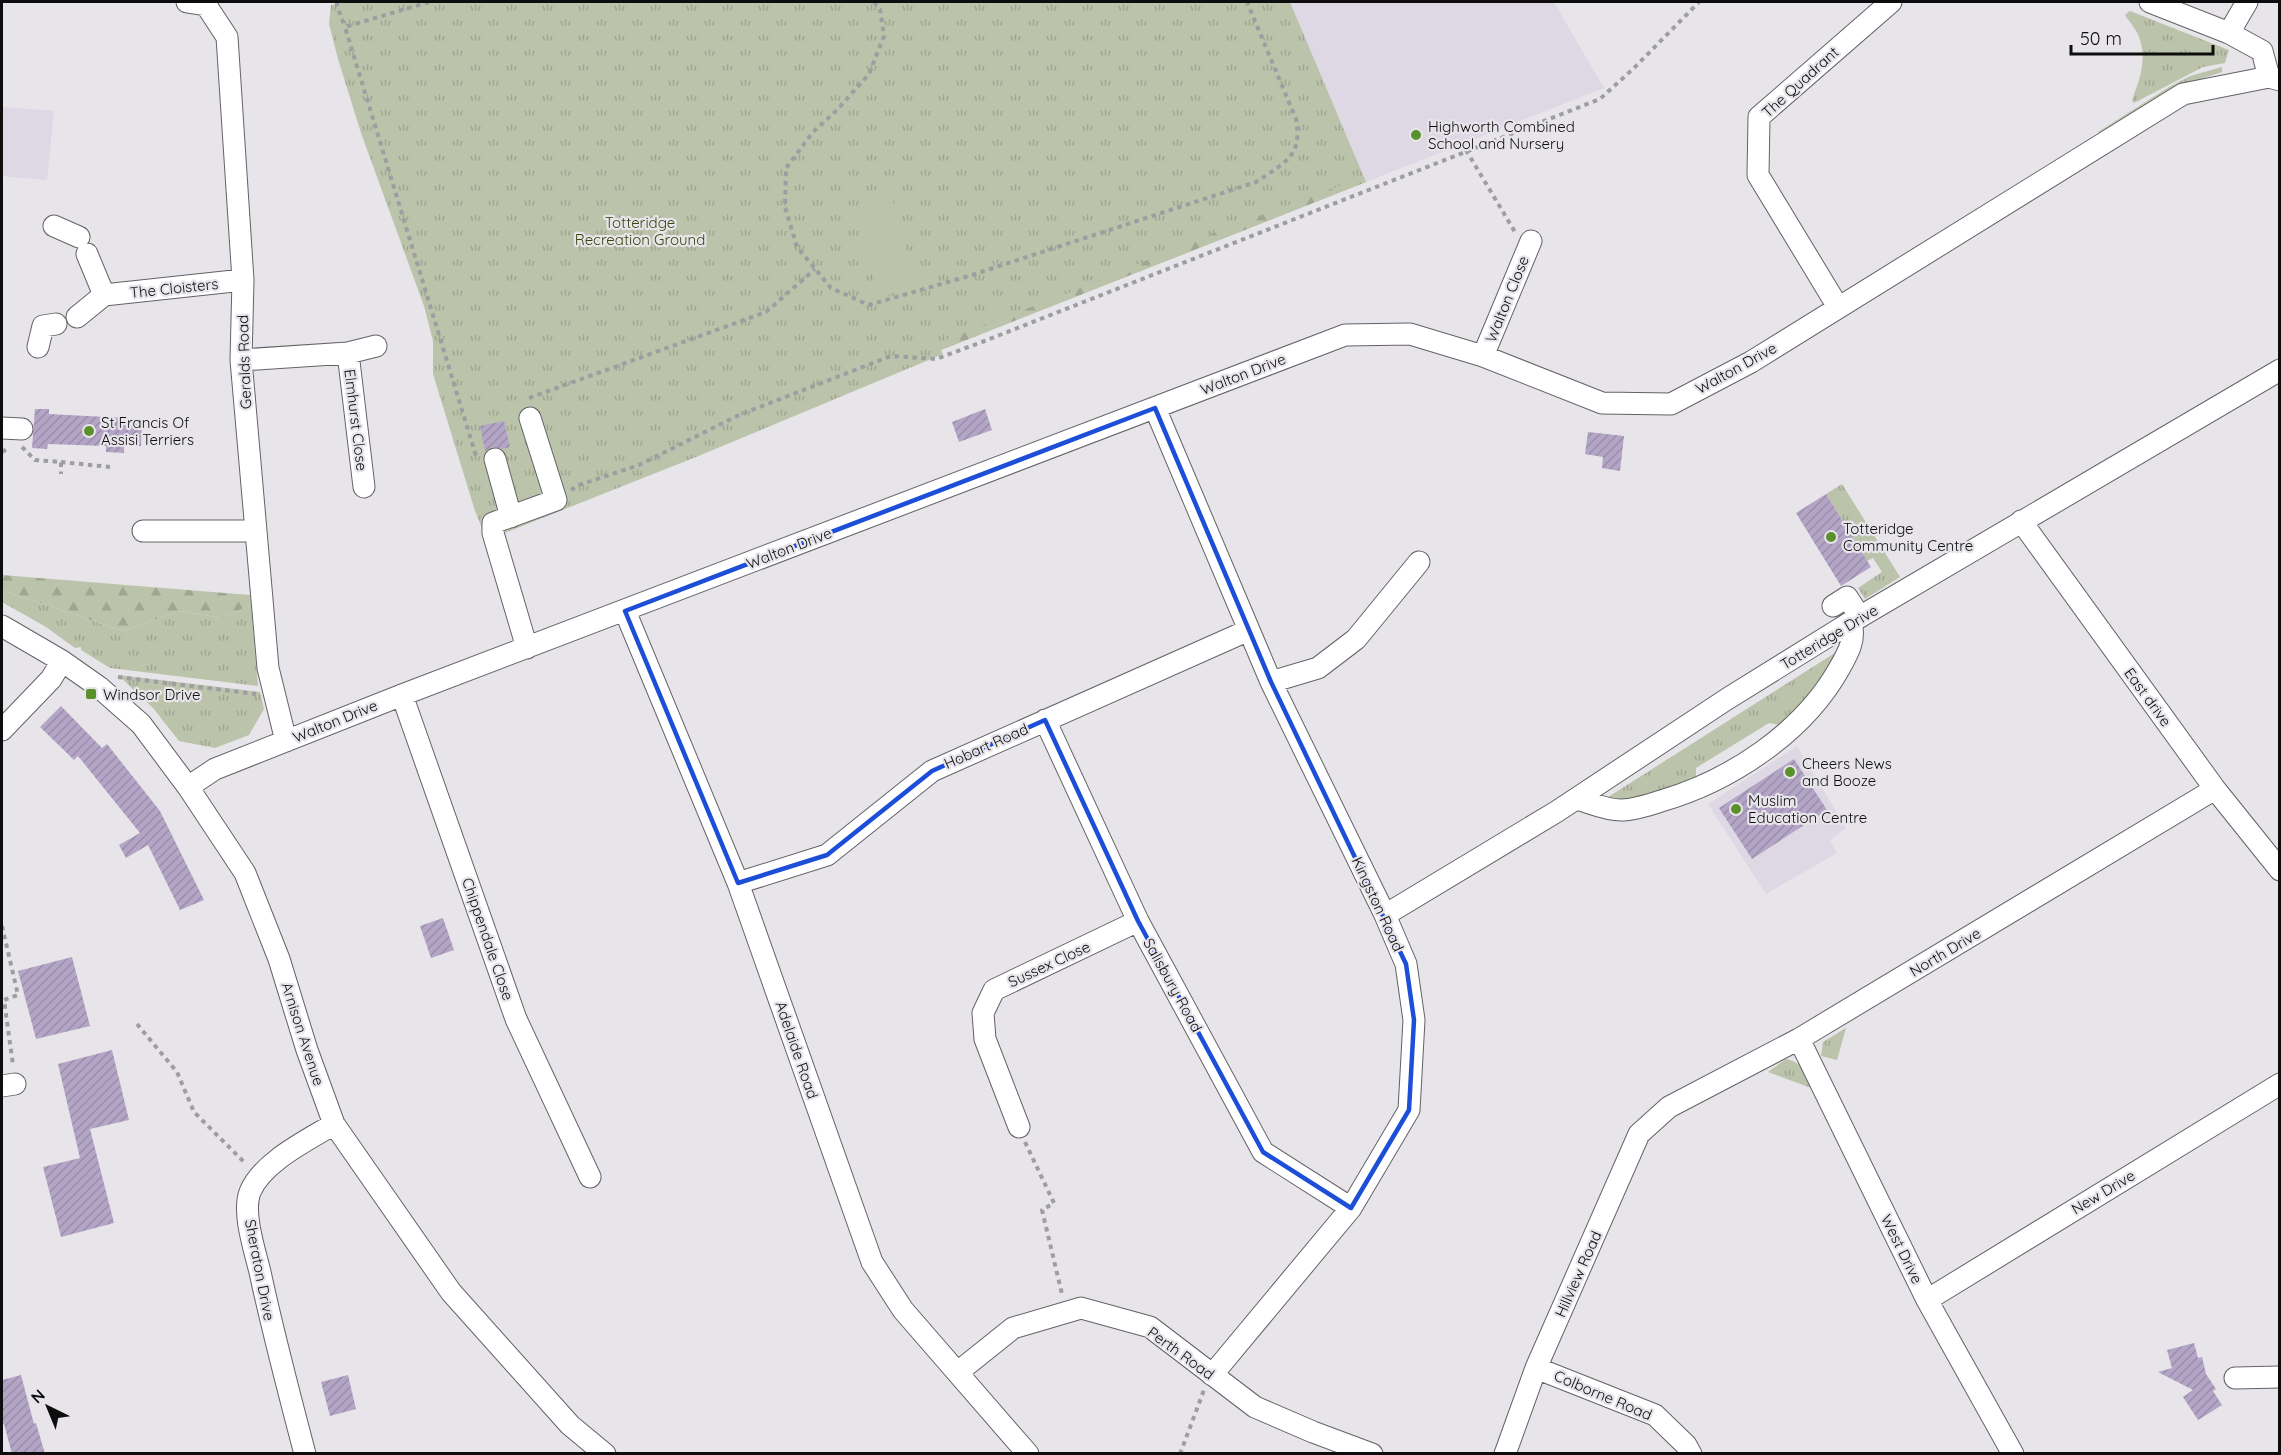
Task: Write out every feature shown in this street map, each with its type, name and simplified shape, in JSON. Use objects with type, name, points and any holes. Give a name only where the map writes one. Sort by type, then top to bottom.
[{"type":"street","name":"Geralds Road","points":[[187,2],[206,5],[227,37],[243,280],[242,360],[256,531],[268,668],[286,741]]},
{"type":"street","name":"The Quadrant","points":[[1838,307],[1758,175],[1759,117],[1891,2]]},
{"type":"street","points":[[2150,2],[2229,33],[2262,51],[2274,78]]},
{"type":"street","points":[[2229,33],[2247,2]]},
{"type":"street","name":"Walton Drive","points":[[188,787],[215,769],[402,695],[1345,335],[1410,334],[1483,356],[1602,403],[1671,404],[1751,362],[2183,94],[2274,78]]},
{"type":"street","points":[[54,226],[83,245],[104,296],[77,317]]},
{"type":"street","name":"Walton Close","points":[[1483,356],[1529,246]]},
{"type":"street","name":"The Cloisters","points":[[104,296],[243,280]]},
{"type":"street","points":[[38,347],[43,326],[56,324]]},
{"type":"street","name":"Elmhurst Close","points":[[242,360],[348,353],[376,346]]},
{"type":"street","name":"Elmhurst Close","points":[[348,353],[364,487]]},
{"type":"street","name":"Totteridge Drive","points":[[1385,915],[1577,799],[1727,699],[1855,620],[2280,370]]},
{"type":"street","name":"Kingston Road","points":[[1155,408],[1271,682],[1385,915],[1406,964],[1414,1020],[1409,1110],[1351,1208],[1211,1375]]},
{"type":"street","points":[[527,648],[493,533],[494,523],[556,500],[530,418]]},
{"type":"street","points":[[495,459],[511,517]]},
{"type":"street","name":"East drive","points":[[2020,521],[2215,789],[2280,870]]},
{"type":"street","points":[[143,531],[256,531]]},
{"type":"street","points":[[1271,682],[1318,668],[1356,639],[1419,562]]},
{"type":"street","points":[[1577,799],[1621,810],[1651,804],[1708,785],[1754,758],[1808,713],[1833,680],[1849,652],[1855,620],[1847,597],[1833,606]]},
{"type":"street","name":"Adelaide Road","points":[[625,611],[738,883],[872,1262],[903,1310],[1028,1454]]},
{"type":"street","name":"Arnison Avenue","points":[[2,626],[62,661],[99,687],[141,724],[188,787],[245,873],[279,959],[307,1050],[334,1124],[451,1292],[570,1425],[605,1454]]},
{"type":"street","name":"Hobart Road","points":[[738,883],[827,855],[932,771],[1249,630]]},
{"type":"street","points":[[2,730],[51,679],[62,661]]},
{"type":"street","name":"Chippendale Close","points":[[402,695],[516,1019],[590,1177]]},
{"type":"street","name":"Salisbury Road","points":[[1045,720],[1138,921],[1263,1152],[1351,1208]]},
{"type":"street","name":"North Drive","points":[[1670,1107],[1799,1040],[2215,789]]},
{"type":"street","name":"Sussex Close","points":[[1019,1127],[985,1039],[983,1013],[994,990],[1138,921]]},
{"type":"street","name":"West Drive","points":[[1799,1040],[1926,1300],[2013,1454]]},
{"type":"street","name":"New Drive","points":[[1926,1300],[2280,1084]]},
{"type":"street","name":"Hillview Road","points":[[1506,1454],[1536,1368],[1639,1134],[1670,1107]]},
{"type":"street","name":"Sheraton Drive","points":[[305,1454],[275,1344],[248,1219],[249,1193],[259,1177],[285,1154],[334,1124]]},
{"type":"street","name":"Perth Road","points":[[958,1372],[1013,1328],[1081,1308],[1150,1327],[1255,1407],[1372,1454]]},
{"type":"street","name":"Colborne Road","points":[[1536,1368],[1655,1415],[1686,1445],[1691,1454]]},
{"type":"street","points":[[2235,1378],[2280,1377]]},
{"type":"path","points":[[337,2],[473,448],[476,456],[495,459]]},
{"type":"path","points":[[345,27],[429,2]]},
{"type":"path","points":[[874,2],[880,9],[884,36],[869,74],[837,111],[813,132],[786,168],[786,207],[797,247],[831,288],[869,305],[972,275],[1256,182],[1289,160],[1299,137],[1296,119],[1247,2]]},
{"type":"path","points":[[556,500],[579,485],[639,465],[739,415],[891,356],[936,358],[945,355],[1600,99],[1699,2]]},
{"type":"path","points":[[1466,150],[1529,246]]},
{"type":"path","points":[[530,418],[523,400],[766,312],[815,269]]},
{"type":"path","points":[[13,429],[22,449],[35,460],[110,467]]},
{"type":"path","points":[[61,462],[61,474]]},
{"type":"path","points":[[99,687],[108,676],[275,696]]},
{"type":"path","points":[[2,926],[18,995],[4,1000],[8,1085]]},
{"type":"path","points":[[137,1024],[177,1072],[194,1112],[259,1177]]},
{"type":"path","points":[[1019,1127],[1054,1203],[1042,1210],[1066,1312]]},
{"type":"path","points":[[1180,1454],[1211,1375]]},
{"type":"highlighted area","points":[[1155,408],[1271,682],[1406,964],[1414,1020],[1409,1110],[1351,1208],[1263,1152],[1138,921],[1045,720],[932,771],[827,855],[738,883],[625,611]]},
{"type":"shaded area","name":"Highworth Combined School and Nursery","points":[[1290,2],[1554,2],[1604,88],[1366,182]]},
{"type":"shaded area","points":[[2,107],[54,111],[47,180],[2,176]]},
{"type":"shaded area","points":[[1797,746],[1846,828],[1830,840],[1837,853],[1766,894],[1708,804]]},
{"type":"green space","name":"Totteridge Recreation Ground","points":[[343,2],[1290,2],[1366,182],[941,350],[943,354],[696,457],[487,540],[475,511],[433,374],[433,341],[424,306],[361,133],[338,59],[329,24],[331,5]]},
{"type":"green space","points":[[2130,11],[2229,50],[2225,63],[2203,67],[2134,103],[2132,100],[2143,56],[2136,30],[2125,15]]},
{"type":"green space","points":[[2222,67],[2222,72],[2177,87],[2101,134],[2098,132],[2169,87],[2190,76]]},
{"type":"green space","points":[[1366,182],[941,350],[940,343],[949,338],[1089,285],[1192,241],[1347,183]]},
{"type":"green space","points":[[892,198],[916,287],[879,297],[856,208]]},
{"type":"green space","points":[[1842,484],[1900,577],[1865,599],[1858,588],[1882,572],[1873,558],[1867,561],[1826,494]]},
{"type":"green space","points":[[2,575],[250,595],[251,605],[222,618],[179,611],[123,631],[5,591],[2,602]]},
{"type":"green space","points":[[5,591],[123,631],[179,611],[222,618],[251,605],[258,686],[110,668],[81,650],[81,647],[75,648],[46,627],[2,602]]},
{"type":"green space","points":[[1838,651],[1843,665],[1780,725],[1769,723],[1696,768],[1696,778],[1615,809],[1605,799]]},
{"type":"green space","points":[[118,675],[260,692],[264,709],[249,735],[215,748],[179,741],[153,708]]},
{"type":"green space","points":[[1846,1028],[1837,1060],[1821,1056],[1823,1042]]},
{"type":"green space","points":[[1786,1059],[1801,1066],[1814,1089],[1768,1072]]},
{"type":"building","name":"St Francis Of Assisi Terriers","points":[[35,409],[49,409],[49,414],[125,418],[124,423],[142,424],[141,446],[124,446],[124,453],[106,452],[106,446],[48,444],[47,449],[32,448]]},
{"type":"building","points":[[985,409],[992,430],[959,442],[952,422]]},
{"type":"building","points":[[504,421],[510,447],[502,449],[492,447],[485,451],[480,426]]},
{"type":"building","points":[[1588,432],[1624,436],[1620,471],[1602,468],[1603,457],[1585,454]]},
{"type":"building","name":"Totteridge Community Centre","points":[[1826,494],[1871,567],[1841,586],[1796,513]]},
{"type":"building","points":[[61,706],[102,748],[107,744],[160,811],[204,900],[180,910],[148,845],[126,858],[119,845],[140,833],[78,756],[74,760],[40,727]]},
{"type":"building","points":[[1794,759],[1827,810],[1752,859],[1719,808]]},
{"type":"building","points":[[443,918],[454,950],[431,958],[420,926]]},
{"type":"building","points":[[72,957],[90,1026],[36,1039],[18,971]]},
{"type":"building","points":[[112,1050],[129,1120],[90,1129],[114,1223],[61,1237],[43,1167],[80,1158],[58,1064]]},
{"type":"building","points":[[2194,1343],[2198,1358],[2202,1357],[2206,1374],[2216,1389],[2213,1391],[2222,1405],[2198,1420],[2183,1397],[2193,1390],[2158,1372],[2172,1368],[2167,1350]]},
{"type":"building","points":[[21,1375],[34,1424],[36,1423],[45,1454],[12,1454],[4,1424],[2,1425],[2,1380]]},
{"type":"building","points":[[348,1375],[356,1409],[330,1416],[321,1382]]},
{"type":"place","name":"Highworth Combined School and Nursery","points":[[1416,135]]},
{"type":"place","name":"St Francis Of Assisi Terriers","points":[[89,431]]},
{"type":"place","name":"Totteridge Community Centre","points":[[1831,537]]},
{"type":"place","name":"Windsor Drive","points":[[91,694]]},
{"type":"place","name":"Cheers News and Booze","points":[[1790,772]]},
{"type":"place","name":"Muslim Education Centre","points":[[1736,809]]}]
